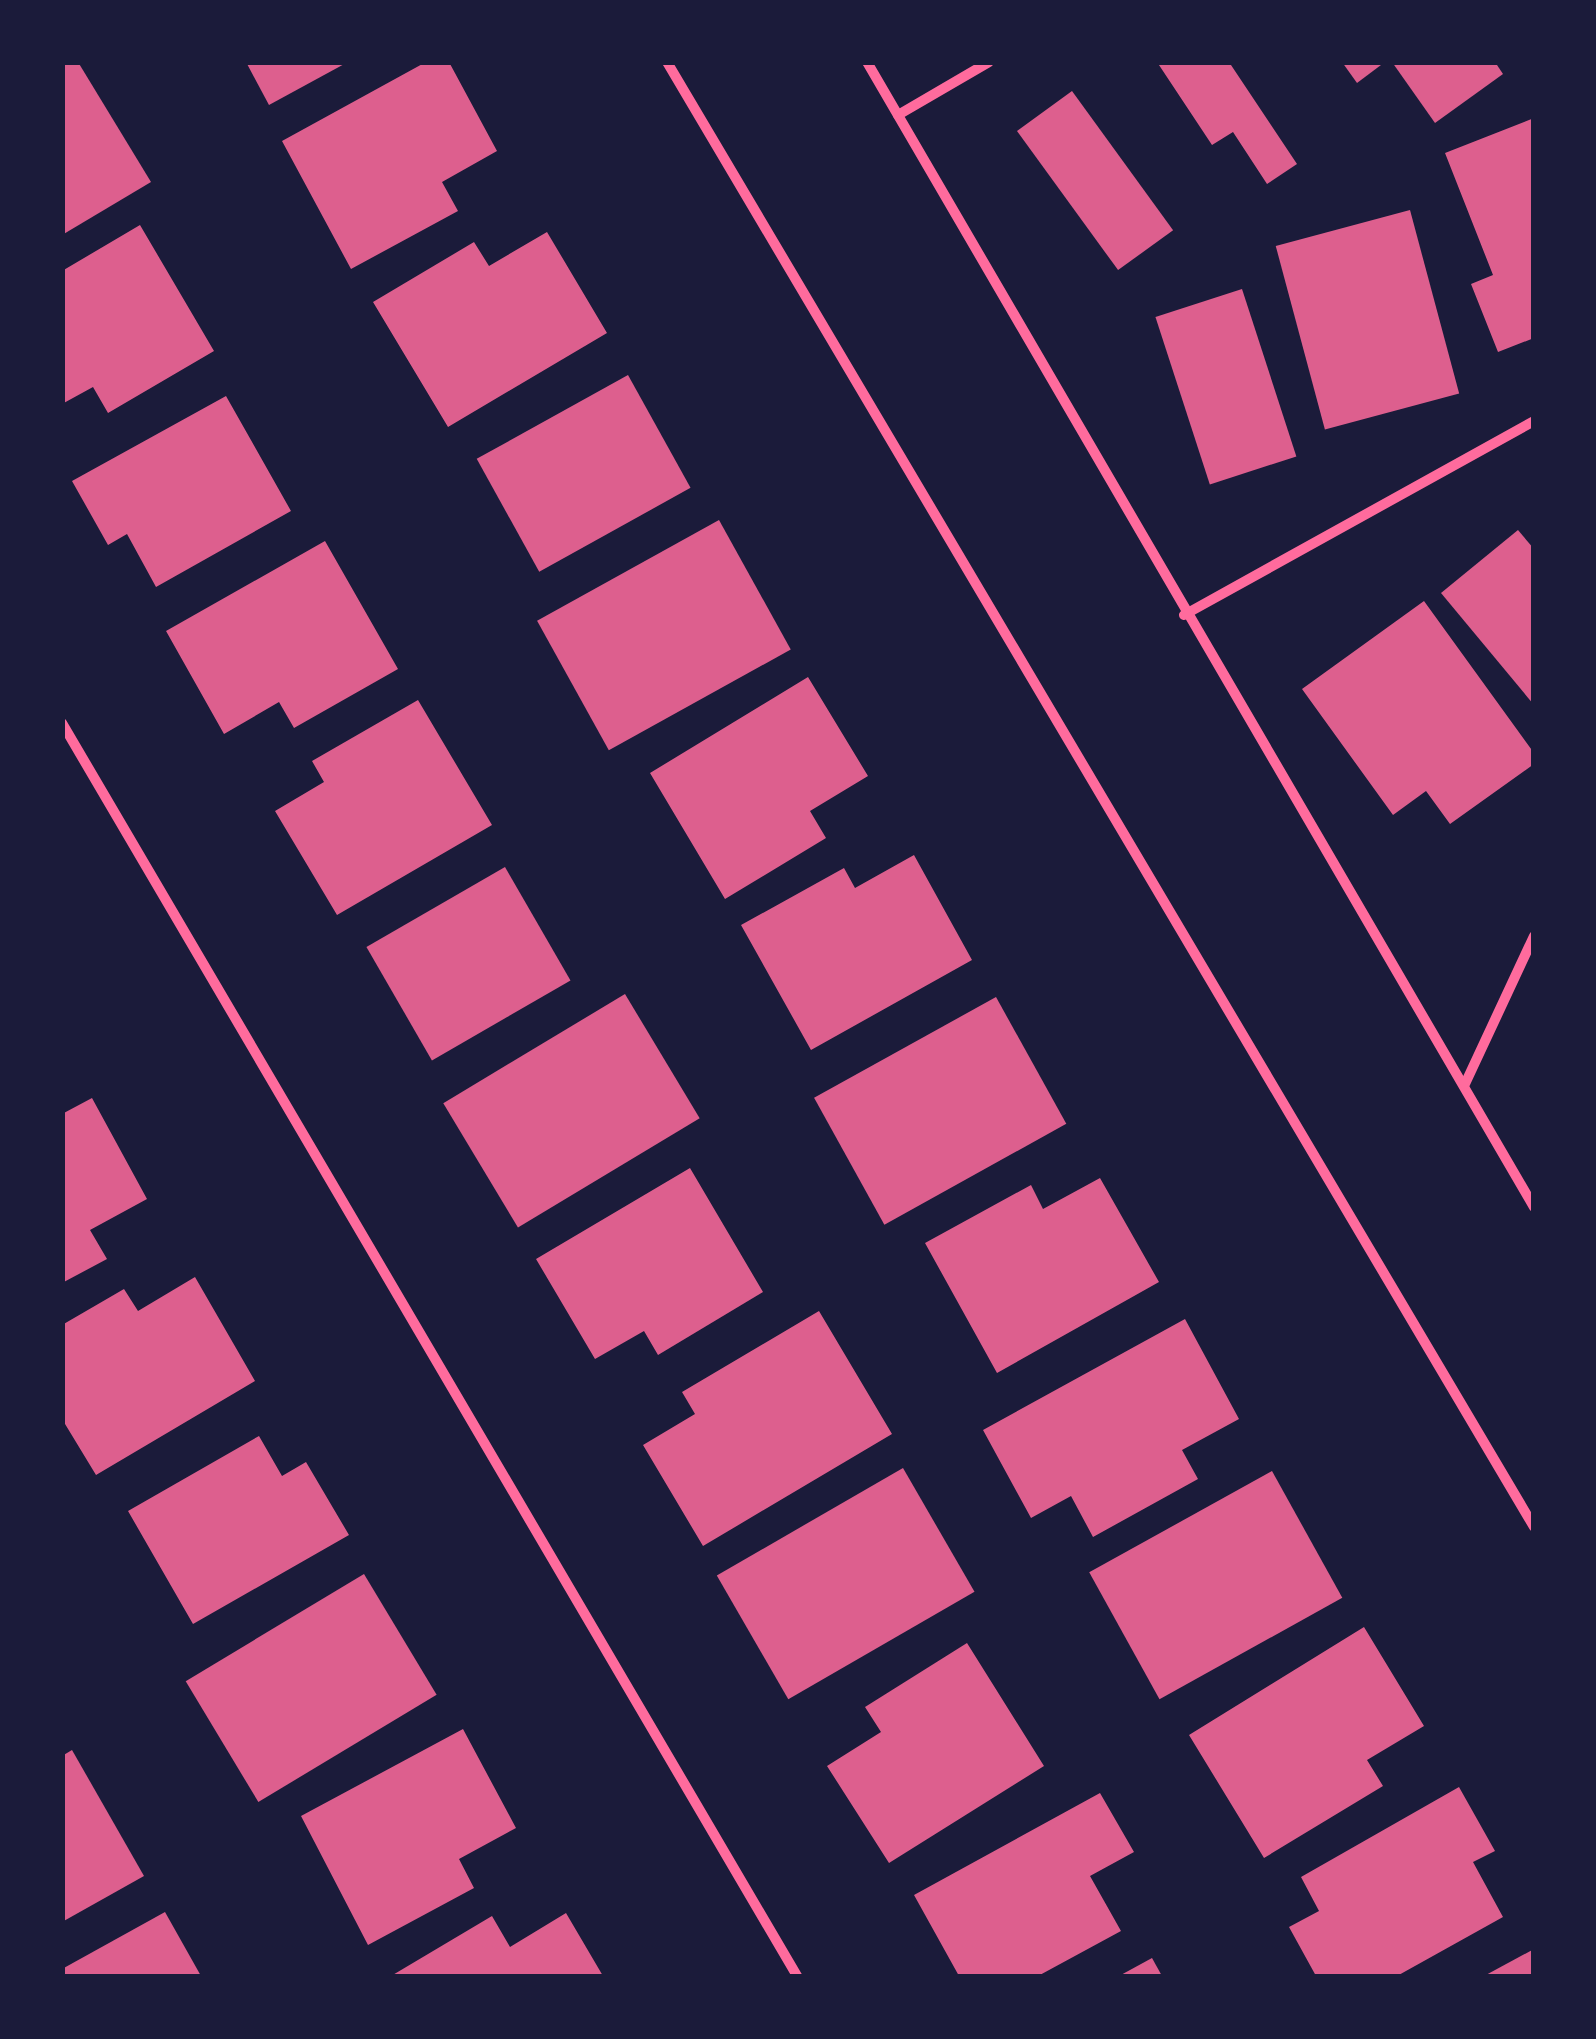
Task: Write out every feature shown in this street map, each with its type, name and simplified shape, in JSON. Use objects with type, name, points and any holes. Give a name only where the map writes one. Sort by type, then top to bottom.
[{"type":"street","points":[[667,62],[1534,1527]]},
{"type":"street","points":[[867,62],[1184,615],[1534,1207]]},
{"type":"street","points":[[898,115],[990,62]]},
{"type":"street","points":[[1184,615],[1534,422]]},
{"type":"street","points":[[62,723],[798,1976]]},
{"type":"street","points":[[1464,1084],[1534,936]]},
{"type":"building","points":[[78,62],[151,182],[62,235],[62,65]]},
{"type":"building","points":[[246,62],[348,62],[269,105]]},
{"type":"building","points":[[426,62],[449,62],[497,151],[442,182],[458,211],[351,269],[282,141]]},
{"type":"building","points":[[1157,62],[1229,62],[1297,164],[1267,184],[1233,132],[1212,145]]},
{"type":"building","points":[[1342,62],[1385,62],[1357,83]]},
{"type":"building","points":[[1392,62],[1495,62],[1503,74],[1435,123]]},
{"type":"building","points":[[1072,91],[1173,230],[1118,270],[1017,131]]},
{"type":"building","points":[[1534,118],[1534,338],[1498,352],[1471,284],[1493,275],[1445,153]]},
{"type":"building","points":[[1410,210],[1459,394],[1325,430],[1276,246]]},
{"type":"building","points":[[140,225],[214,351],[108,413],[93,387],[62,404],[62,271]]},
{"type":"building","points":[[547,232],[607,333],[448,427],[373,302],[474,242],[489,266]]},
{"type":"building","points":[[1242,289],[1296,456],[1210,485],[1155,317]]},
{"type":"building","points":[[628,375],[691,488],[539,572],[477,459]]},
{"type":"building","points":[[226,396],[291,511],[156,587],[127,534],[108,545],[72,481]]},
{"type":"building","points":[[719,520],[791,649],[609,750],[537,621]]},
{"type":"building","points":[[1518,530],[1534,549],[1534,705],[1441,593]]},
{"type":"building","points":[[325,541],[398,669],[294,728],[279,702],[224,734],[166,631]]},
{"type":"building","points":[[1424,601],[1534,753],[1534,764],[1450,824],[1426,791],[1393,815],[1302,689]]},
{"type":"building","points":[[808,677],[868,776],[810,811],[826,838],[725,899],[650,773]]},
{"type":"building","points":[[418,700],[492,825],[337,915],[275,811],[324,782],[312,761]]},
{"type":"building","points":[[914,855],[972,960],[811,1050],[741,925],[844,868],[855,888]]},
{"type":"building","points":[[505,867],[570,980],[432,1060],[366,947]]},
{"type":"building","points":[[625,994],[700,1118],[518,1227],[443,1103]]},
{"type":"building","points":[[996,997],[1066,1124],[884,1225],[814,1098]]},
{"type":"building","points":[[92,1098],[147,1199],[90,1230],[107,1259],[62,1283],[62,1114]]},
{"type":"building","points":[[690,1168],[763,1292],[658,1355],[644,1331],[595,1359],[536,1259]]},
{"type":"building","points":[[1100,1178],[1159,1282],[997,1373],[925,1243],[1031,1185],[1043,1209]]},
{"type":"building","points":[[195,1277],[255,1381],[96,1475],[62,1419],[62,1325],[124,1289],[138,1311]]},
{"type":"building","points":[[819,1311],[892,1434],[703,1546],[643,1445],[695,1414],[682,1392]]},
{"type":"building","points":[[1185,1319],[1239,1419],[1182,1450],[1198,1479],[1093,1537],[1071,1496],[1031,1518],[983,1430]]},
{"type":"building","points":[[259,1436],[282,1476],[306,1462],[349,1535],[193,1624],[128,1511]]},
{"type":"building","points":[[903,1468],[975,1592],[788,1699],[717,1576]]},
{"type":"building","points":[[1272,1471],[1342,1598],[1160,1699],[1089,1572]]},
{"type":"building","points":[[364,1574],[437,1695],[258,1802],[186,1681]]},
{"type":"building","points":[[1364,1627],[1424,1726],[1367,1760],[1383,1786],[1264,1858],[1189,1735]]},
{"type":"building","points":[[967,1643],[1044,1766],[889,1863],[827,1766],[881,1732],[865,1707]]},
{"type":"building","points":[[463,1729],[516,1828],[459,1859],[474,1888],[368,1945],[301,1816]]},
{"type":"building","points":[[72,1750],[144,1876],[62,1922],[62,1756]]},
{"type":"building","points":[[1459,1787],[1495,1851],[1473,1862],[1503,1917],[1397,1976],[1316,1976],[1289,1927],[1319,1911],[1301,1877]]},
{"type":"building","points":[[1100,1793],[1134,1852],[1090,1876],[1121,1931],[1038,1976],[959,1976],[914,1895]]},
{"type":"building","points":[[165,1912],[201,1976],[62,1976],[62,1969]]},
{"type":"building","points":[[566,1913],[603,1976],[391,1976],[492,1916],[510,1947]]},
{"type":"building","points":[[1534,1949],[1534,1976],[1484,1976]]},
{"type":"building","points":[[1152,1958],[1162,1976],[1119,1976]]}]
